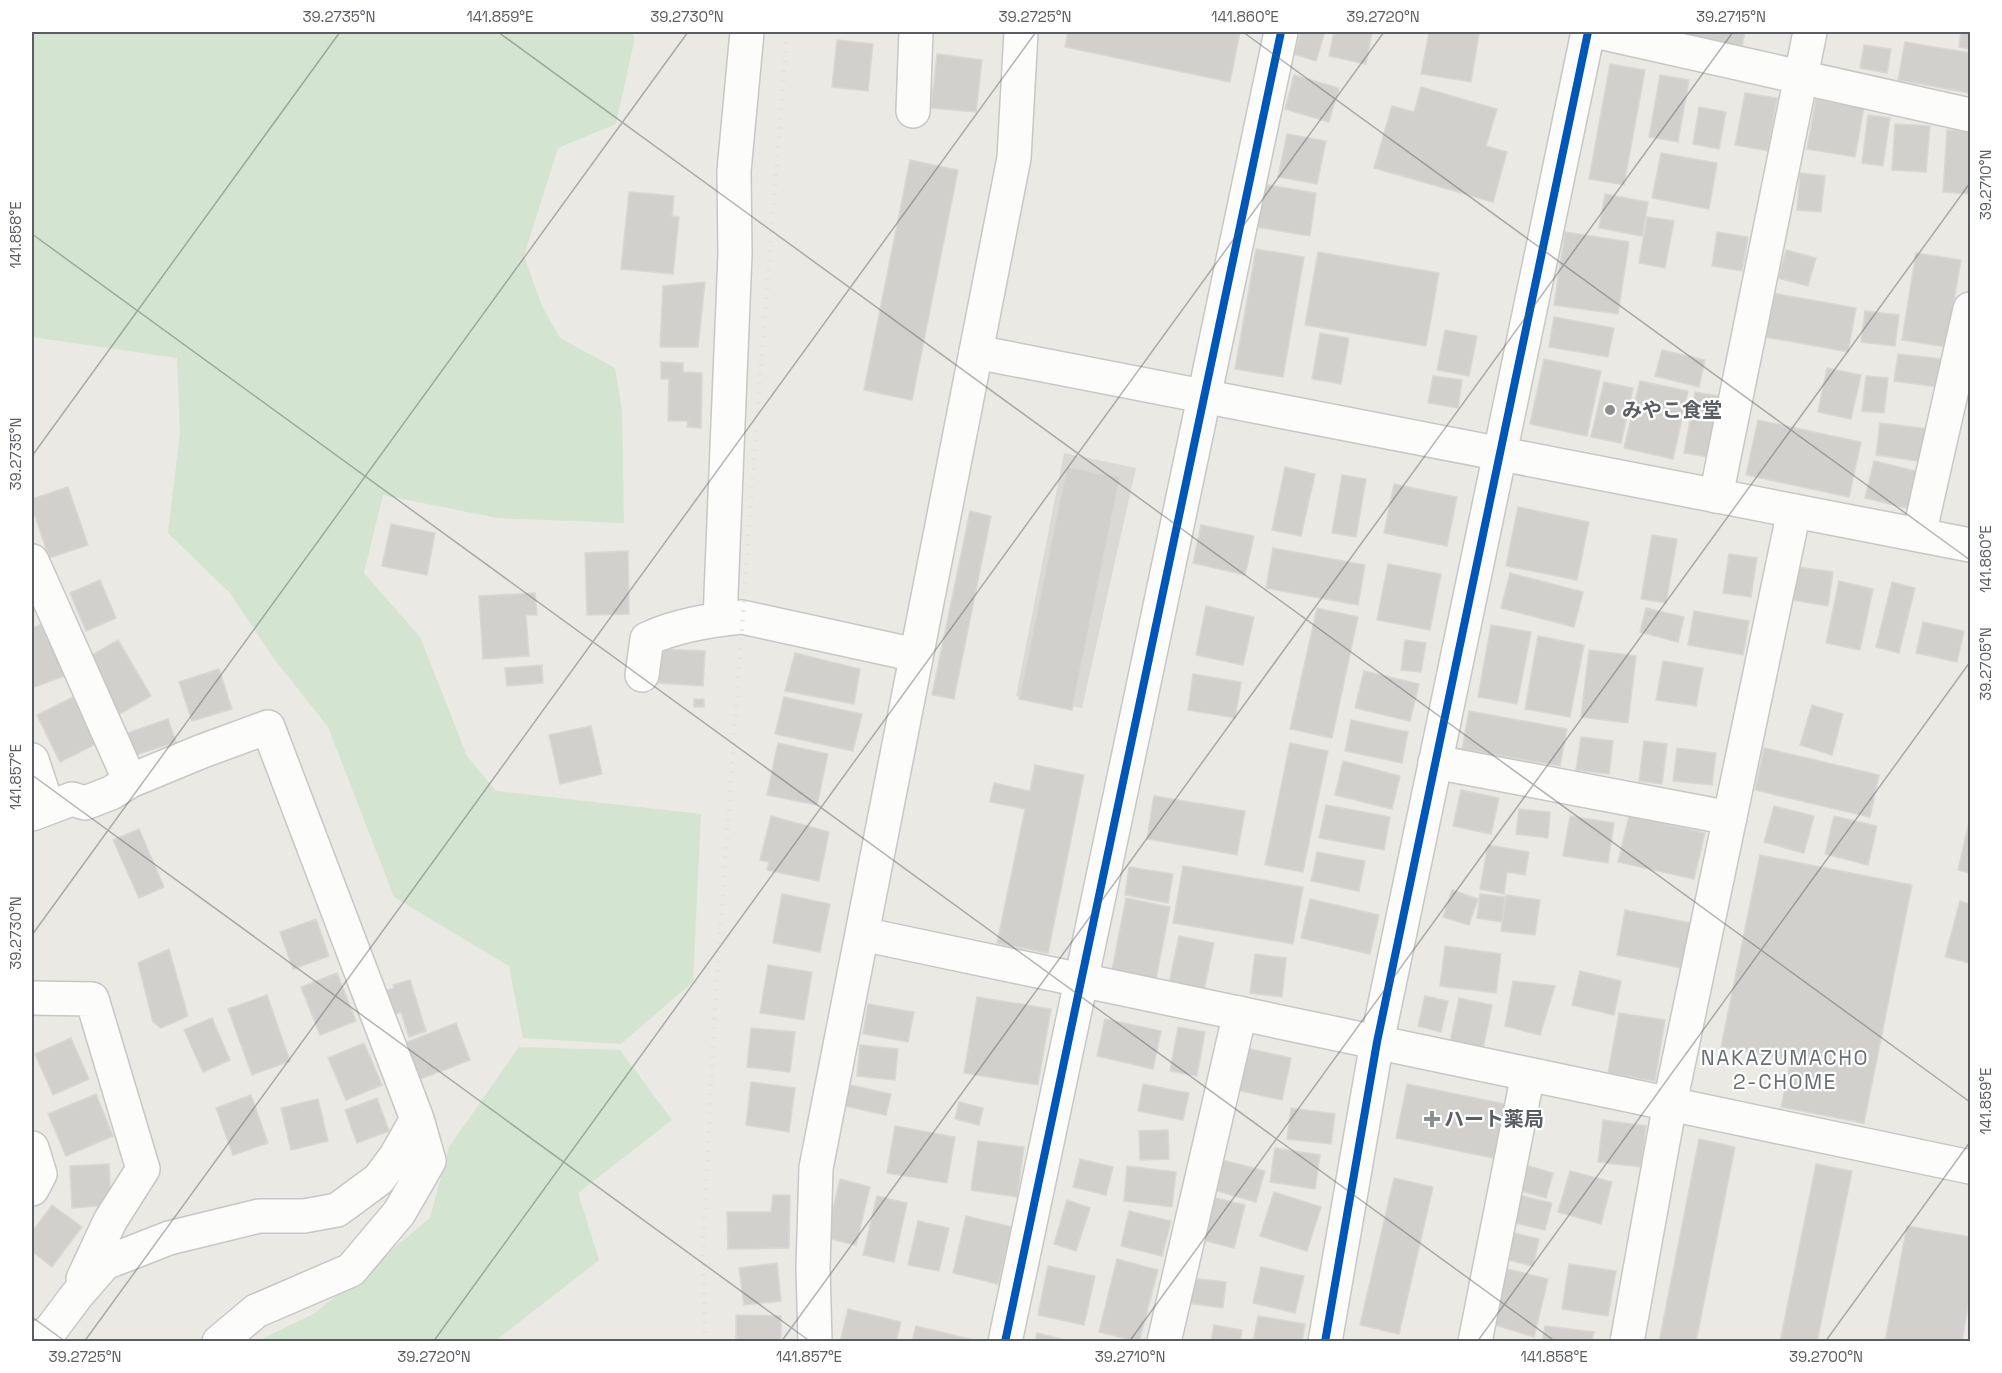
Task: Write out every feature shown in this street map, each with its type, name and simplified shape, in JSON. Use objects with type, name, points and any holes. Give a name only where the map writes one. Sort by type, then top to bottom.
[{"type":"street","points":[[720,619],[735,265],[734,171],[747,32]]},
{"type":"street","points":[[913,111],[916,32]]},
{"type":"street","points":[[815,1341],[813,1268],[816,1168],[1014,158],[1021,32]]},
{"type":"street","points":[[1005,1341],[1281,32]]},
{"type":"street","points":[[1324,1341],[1377,1042],[1588,32]]},
{"type":"street","points":[[1599,32],[1971,115]]},
{"type":"street","points":[[1716,496],[1810,32]]},
{"type":"street","points":[[1919,535],[1971,309]]},
{"type":"street","points":[[976,352],[1971,545]]},
{"type":"street","points":[[1627,1341],[1670,1103],[1794,511]]},
{"type":"street","points":[[32,561],[130,781]]},
{"type":"street","points":[[642,675],[647,639],[665,631],[720,619],[742,617],[916,655]]},
{"type":"street","points":[[32,760],[40,811],[72,799],[85,803],[111,793],[130,781],[200,752],[268,728],[417,1119],[429,1161],[399,1213],[351,1270],[256,1311],[219,1341]]},
{"type":"street","points":[[1435,762],[1730,818]]},
{"type":"street","points":[[862,934],[1971,1167]]},
{"type":"street","points":[[32,998],[92,999],[143,1169],[110,1221],[77,1295]]},
{"type":"street","points":[[1164,1341],[1240,1013]]},
{"type":"street","points":[[1475,1341],[1527,1074]]},
{"type":"street","points":[[32,1341],[50,1331],[105,1263],[169,1238],[260,1215],[304,1216],[337,1210],[379,1179],[396,1156],[417,1119]]},
{"type":"street","points":[[32,1148],[40,1174],[32,1189]]},
{"type":"shaded area","points":[[1064,453],[1136,468],[1082,708],[1016,696]]},
{"type":"green space","points":[[32,32],[633,32],[634,42],[616,124],[558,148],[524,256],[542,306],[560,338],[615,368],[622,410],[624,523],[497,518],[383,495],[364,573],[420,637],[467,756],[496,791],[701,814],[693,982],[621,1044],[523,1038],[509,966],[394,897],[328,727],[275,660],[230,593],[168,533],[180,433],[177,358],[32,337]]},
{"type":"green space","points":[[519,1047],[620,1050],[672,1120],[578,1193],[599,1260],[495,1341],[256,1342],[315,1313],[430,1218],[449,1147]]},
{"type":"building","points":[[1068,32],[1240,32],[1230,82],[1065,47]]},
{"type":"building","points":[[1301,32],[1325,32],[1316,61],[1294,54]]},
{"type":"building","points":[[1334,32],[1372,32],[1366,64],[1329,56]]},
{"type":"building","points":[[1429,32],[1479,34],[1471,82],[1421,74]]},
{"type":"building","points":[[1691,32],[1745,32],[1742,47],[1690,36]]},
{"type":"building","points":[[1961,32],[1970,32],[1970,49],[1959,47]]},
{"type":"building","points":[[837,40],[873,44],[868,91],[832,87]]},
{"type":"building","points":[[1905,42],[1970,53],[1970,93],[1898,80]]},
{"type":"building","points":[[1864,45],[1891,49],[1887,73],[1860,68]]},
{"type":"building","points":[[937,54],[982,60],[976,112],[931,108]]},
{"type":"building","points":[[1610,64],[1645,70],[1624,185],[1589,179]]},
{"type":"building","points":[[1294,75],[1339,88],[1329,122],[1285,109]]},
{"type":"building","points":[[1660,75],[1689,80],[1678,142],[1649,137]]},
{"type":"building","points":[[1421,87],[1497,109],[1486,146],[1507,152],[1493,202],[1374,168],[1392,106],[1414,112]]},
{"type":"building","points":[[1745,93],[1777,98],[1768,151],[1735,145]]},
{"type":"building","points":[[1816,99],[1864,107],[1855,157],[1807,149]]},
{"type":"building","points":[[1699,107],[1726,112],[1719,149],[1693,144]]},
{"type":"building","points":[[1868,115],[1890,118],[1883,166],[1862,163]]},
{"type":"building","points":[[1895,124],[1930,126],[1926,172],[1892,170]]},
{"type":"building","points":[[1947,130],[1970,132],[1970,194],[1943,192]]},
{"type":"building","points":[[1287,134],[1326,141],[1317,184],[1278,177]]},
{"type":"building","points":[[1661,153],[1717,163],[1709,209],[1652,198]]},
{"type":"building","points":[[910,160],[958,170],[912,400],[864,390]]},
{"type":"building","points":[[1800,173],[1825,176],[1821,212],[1797,210]]},
{"type":"building","points":[[1263,184],[1316,193],[1310,236],[1256,227]]},
{"type":"building","points":[[629,192],[674,196],[672,216],[679,217],[673,274],[621,269]]},
{"type":"building","points":[[1605,194],[1648,202],[1642,236],[1599,228]]},
{"type":"building","points":[[1647,217],[1674,221],[1665,268],[1639,263]]},
{"type":"building","points":[[1565,232],[1629,242],[1618,314],[1554,305]]},
{"type":"building","points":[[1717,232],[1748,237],[1742,271],[1712,266]]},
{"type":"building","points":[[1256,249],[1304,257],[1283,377],[1235,369]]},
{"type":"building","points":[[1786,250],[1816,258],[1808,286],[1778,278]]},
{"type":"building","points":[[1318,252],[1439,273],[1426,346],[1305,325]]},
{"type":"building","points":[[1916,253],[1961,260],[1946,347],[1902,340]]},
{"type":"building","points":[[705,282],[698,347],[660,347],[663,286]]},
{"type":"building","points":[[1773,293],[1856,308],[1848,352],[1765,337]]},
{"type":"building","points":[[1865,311],[1899,315],[1895,346],[1861,342]]},
{"type":"building","points":[[1554,317],[1614,328],[1608,357],[1549,347]]},
{"type":"building","points":[[1445,330],[1477,336],[1469,376],[1437,370]]},
{"type":"building","points":[[1320,333],[1349,338],[1341,384],[1312,379]]},
{"type":"building","points":[[1662,350],[1705,360],[1699,387],[1655,376]]},
{"type":"building","points":[[1898,354],[1941,359],[1937,387],[1894,381]]},
{"type":"building","points":[[1544,359],[1601,371],[1587,436],[1530,424]]},
{"type":"building","points":[[661,362],[683,363],[683,372],[702,373],[701,428],[687,427],[688,421],[668,421],[669,379],[661,379]]},
{"type":"building","points":[[1827,368],[1861,375],[1851,419],[1818,412]]},
{"type":"building","points":[[1433,376],[1462,380],[1458,408],[1428,403]]},
{"type":"building","points":[[1866,376],[1888,378],[1884,413],[1862,411]]},
{"type":"building","points":[[1640,381],[1688,391],[1673,459],[1624,448]]},
{"type":"building","points":[[1604,382],[1633,388],[1621,443],[1591,437]]},
{"type":"building","points":[[1695,392],[1719,396],[1708,457],[1684,453]]},
{"type":"building","points":[[1758,420],[1861,442],[1849,497],[1746,475]]},
{"type":"building","points":[[1880,423],[1929,429],[1924,462],[1876,455]]},
{"type":"building","points":[[1874,461],[1920,472],[1911,509],[1865,498]]},
{"type":"building","points":[[1067,467],[1120,477],[1072,710],[1019,699]]},
{"type":"building","points":[[1285,467],[1315,474],[1301,536],[1272,530]]},
{"type":"building","points":[[1342,475],[1366,479],[1356,537],[1332,533]]},
{"type":"building","points":[[1394,484],[1457,497],[1447,546],[1384,533]]},
{"type":"building","points":[[68,487],[88,545],[49,558],[32,507],[32,499]]},
{"type":"building","points":[[1518,507],[1589,522],[1577,580],[1506,566]]},
{"type":"building","points":[[970,511],[991,516],[954,699],[932,695]]},
{"type":"building","points":[[391,524],[435,533],[427,575],[382,566]]},
{"type":"building","points":[[1201,525],[1254,536],[1245,575],[1193,563]]},
{"type":"building","points":[[1652,535],[1677,539],[1666,603],[1641,599]]},
{"type":"building","points":[[1273,548],[1365,565],[1358,605],[1266,588]]},
{"type":"building","points":[[628,551],[629,614],[587,615],[585,553]]},
{"type":"building","points":[[1729,554],[1757,558],[1751,597],[1723,593]]},
{"type":"building","points":[[1388,564],[1441,574],[1430,630],[1377,620]]},
{"type":"building","points":[[1797,567],[1833,572],[1828,606],[1791,600]]},
{"type":"building","points":[[1510,573],[1583,592],[1574,627],[1501,608]]},
{"type":"building","points":[[100,580],[116,618],[86,631],[70,593]]},
{"type":"building","points":[[1839,581],[1873,589],[1860,650],[1826,643]]},
{"type":"building","points":[[1892,582],[1915,588],[1899,653],[1876,647]]},
{"type":"building","points":[[535,593],[537,615],[526,615],[529,656],[483,659],[479,596]]},
{"type":"building","points":[[1206,606],[1254,617],[1243,665],[1196,655]]},
{"type":"building","points":[[1317,608],[1358,617],[1332,738],[1290,729]]},
{"type":"building","points":[[1646,608],[1684,617],[1678,642],[1640,632]]},
{"type":"building","points":[[1694,611],[1749,621],[1743,655],[1688,645]]},
{"type":"building","points":[[1923,622],[1964,631],[1957,662],[1916,653]]},
{"type":"building","points":[[44,623],[64,676],[32,688],[32,628]]},
{"type":"building","points":[[1491,625],[1531,632],[1517,704],[1478,697]]},
{"type":"building","points":[[1538,636],[1584,645],[1570,717],[1525,709]]},
{"type":"building","points":[[118,640],[151,696],[118,715],[85,659]]},
{"type":"building","points":[[1405,640],[1426,643],[1421,672],[1401,670]]},
{"type":"building","points":[[661,649],[705,651],[703,686],[659,683]]},
{"type":"building","points":[[1589,650],[1636,656],[1628,723],[1581,717]]},
{"type":"building","points":[[795,653],[860,669],[854,704],[785,691]]},
{"type":"building","points":[[1663,661],[1703,668],[1696,706],[1656,700]]},
{"type":"building","points":[[542,665],[543,683],[507,686],[505,668]]},
{"type":"building","points":[[219,669],[232,709],[192,721],[179,682]]},
{"type":"building","points":[[1364,671],[1419,684],[1410,721],[1355,708]]},
{"type":"building","points":[[1193,674],[1241,682],[1235,718],[1188,710]]},
{"type":"building","points":[[77,695],[100,742],[60,762],[37,715]]},
{"type":"building","points":[[784,697],[862,714],[853,751],[775,734]]},
{"type":"building","points":[[694,699],[704,699],[704,707],[694,707]]},
{"type":"building","points":[[1812,705],[1843,714],[1832,755],[1800,745]]},
{"type":"building","points":[[1469,711],[1567,729],[1560,766],[1462,749]]},
{"type":"building","points":[[168,719],[176,742],[132,756],[125,734]]},
{"type":"building","points":[[1351,720],[1408,732],[1402,763],[1345,751]]},
{"type":"building","points":[[591,726],[602,774],[560,784],[549,735]]},
{"type":"building","points":[[1581,737],[1613,741],[1609,774],[1576,770]]},
{"type":"building","points":[[1644,741],[1667,744],[1662,784],[1639,781]]},
{"type":"building","points":[[778,743],[828,754],[817,805],[767,795]]},
{"type":"building","points":[[1290,743],[1328,751],[1303,872],[1265,865]]},
{"type":"building","points":[[1677,748],[1716,753],[1712,785],[1673,781]]},
{"type":"building","points":[[1764,748],[1879,775],[1870,817],[1755,790]]},
{"type":"building","points":[[1343,761],[1400,776],[1392,809],[1335,795]]},
{"type":"building","points":[[1035,765],[1084,775],[1048,953],[997,943],[1025,809],[990,802],[994,783],[1030,791]]},
{"type":"building","points":[[1461,790],[1499,798],[1491,834],[1453,826]]},
{"type":"building","points":[[1154,796],[1245,811],[1237,855],[1147,839]]},
{"type":"building","points":[[1326,805],[1390,817],[1384,850],[1319,838]]},
{"type":"building","points":[[1774,806],[1814,816],[1804,853],[1764,842]]},
{"type":"building","points":[[1519,809],[1550,812],[1548,838],[1516,834]]},
{"type":"building","points":[[771,816],[829,832],[819,881],[767,870],[769,862],[760,860]]},
{"type":"building","points":[[1570,816],[1614,823],[1608,863],[1563,856]]},
{"type":"building","points":[[1629,816],[1705,833],[1694,879],[1618,862]]},
{"type":"building","points":[[1834,816],[1877,826],[1868,865],[1825,854]]},
{"type":"building","points":[[1970,818],[1970,873],[1958,870]]},
{"type":"building","points":[[139,829],[164,887],[139,898],[113,840]]},
{"type":"building","points":[[1488,845],[1529,852],[1525,875],[1507,872],[1504,894],[1480,889]]},
{"type":"building","points":[[1317,852],[1365,861],[1359,891],[1311,881]]},
{"type":"building","points":[[1760,855],[1912,885],[1864,1123],[1781,1107],[1791,1060],[1721,1047]]},
{"type":"building","points":[[1183,866],[1303,887],[1293,944],[1173,923]]},
{"type":"building","points":[[1129,867],[1173,874],[1168,903],[1125,895]]},
{"type":"building","points":[[1452,890],[1478,899],[1469,925],[1443,917]]},
{"type":"building","points":[[782,894],[830,904],[820,952],[773,943]]},
{"type":"building","points":[[1480,894],[1505,897],[1502,922],[1477,918]]},
{"type":"building","points":[[1506,895],[1540,900],[1535,935],[1501,931]]},
{"type":"building","points":[[1126,898],[1170,907],[1156,979],[1112,970]]},
{"type":"building","points":[[1310,899],[1379,915],[1370,954],[1301,938]]},
{"type":"building","points":[[1960,901],[1970,904],[1970,963],[1945,957]]},
{"type":"building","points":[[1625,910],[1692,923],[1682,968],[1617,955]]},
{"type":"building","points":[[316,919],[329,956],[293,969],[280,932]]},
{"type":"building","points":[[1179,936],[1214,943],[1204,990],[1169,983]]},
{"type":"building","points":[[1445,946],[1501,954],[1496,993],[1440,986]]},
{"type":"building","points":[[169,949],[188,1016],[161,1028],[153,1022],[138,963]]},
{"type":"building","points":[[1255,954],[1286,958],[1282,997],[1250,993]]},
{"type":"building","points":[[768,965],[812,972],[804,1020],[760,1013]]},
{"type":"building","points":[[1580,971],[1621,981],[1614,1015],[1572,1005]]},
{"type":"building","points":[[337,973],[356,1021],[320,1035],[301,987]]},
{"type":"building","points":[[410,980],[426,1031],[409,1037],[401,1012],[389,1016],[382,992],[394,988],[393,985]]},
{"type":"building","points":[[1513,981],[1555,986],[1540,1035],[1505,1026]]},
{"type":"building","points":[[267,995],[290,1061],[252,1075],[228,1009]]},
{"type":"building","points":[[1425,996],[1448,1001],[1441,1032],[1418,1026]]},
{"type":"building","points":[[977,997],[1051,1009],[1038,1085],[964,1073]]},
{"type":"building","points":[[1459,998],[1492,1005],[1483,1049],[1450,1042]]},
{"type":"building","points":[[868,1004],[914,1012],[908,1042],[863,1034]]},
{"type":"building","points":[[1619,1013],[1665,1020],[1655,1081],[1608,1073]]},
{"type":"building","points":[[212,1018],[230,1060],[203,1072],[184,1030]]},
{"type":"building","points":[[1105,1019],[1161,1031],[1153,1069],[1097,1056]]},
{"type":"building","points":[[456,1023],[470,1060],[418,1080],[405,1043]]},
{"type":"building","points":[[1178,1027],[1205,1032],[1197,1076],[1170,1071]]},
{"type":"building","points":[[751,1028],[795,1032],[790,1072],[747,1067]]},
{"type":"building","points":[[71,1038],[89,1079],[53,1095],[35,1054]]},
{"type":"building","points":[[364,1043],[382,1085],[346,1100],[328,1058]]},
{"type":"building","points":[[860,1045],[898,1049],[895,1080],[857,1076]]},
{"type":"building","points":[[1241,1047],[1291,1058],[1282,1100],[1232,1089]]},
{"type":"building","points":[[751,1082],[795,1088],[789,1132],[746,1125]]},
{"type":"building","points":[[1143,1084],[1189,1093],[1183,1120],[1138,1111]]},
{"type":"building","points":[[1407,1084],[1505,1104],[1494,1158],[1396,1138]]},
{"type":"building","points":[[850,1085],[891,1094],[886,1115],[845,1106]]},
{"type":"building","points":[[96,1094],[113,1136],[66,1156],[48,1114]]},
{"type":"building","points":[[251,1095],[268,1143],[233,1155],[216,1108]]},
{"type":"building","points":[[377,1098],[389,1131],[357,1143],[345,1110]]},
{"type":"building","points":[[318,1099],[328,1141],[291,1150],[281,1108]]},
{"type":"building","points":[[959,1102],[983,1108],[979,1125],[955,1119]]},
{"type":"building","points":[[1291,1108],[1335,1114],[1331,1144],[1287,1139]]},
{"type":"building","points":[[1603,1120],[1646,1126],[1641,1167],[1598,1162]]},
{"type":"building","points":[[895,1126],[955,1137],[947,1183],[887,1173]]},
{"type":"building","points":[[1168,1130],[1169,1159],[1140,1160],[1139,1131]]},
{"type":"building","points":[[1699,1139],[1735,1147],[1696,1342],[1659,1342]]},
{"type":"building","points":[[978,1141],[1024,1147],[1017,1197],[971,1190]]},
{"type":"building","points":[[1275,1148],[1320,1155],[1315,1189],[1270,1182]]},
{"type":"building","points":[[1215,1158],[1265,1171],[1256,1202],[1207,1188]]},
{"type":"building","points":[[1080,1159],[1113,1167],[1106,1195],[1073,1187]]},
{"type":"building","points":[[109,1164],[111,1205],[72,1208],[70,1166]]},
{"type":"building","points":[[1521,1164],[1553,1173],[1546,1198],[1514,1189]]},
{"type":"building","points":[[1816,1164],[1852,1171],[1817,1342],[1780,1342]]},
{"type":"building","points":[[1127,1166],[1176,1172],[1172,1207],[1124,1201]]},
{"type":"building","points":[[1570,1171],[1612,1182],[1601,1224],[1558,1212]]},
{"type":"building","points":[[1394,1178],[1433,1187],[1399,1334],[1360,1325]]},
{"type":"building","points":[[840,1179],[870,1187],[856,1245],[826,1238]]},
{"type":"building","points":[[1274,1192],[1321,1207],[1307,1251],[1260,1236]]},
{"type":"building","points":[[1510,1193],[1552,1203],[1545,1230],[1503,1220]]},
{"type":"building","points":[[773,1195],[790,1195],[789,1248],[728,1249],[727,1212],[771,1212]]},
{"type":"building","points":[[877,1196],[907,1203],[894,1262],[863,1255]]},
{"type":"building","points":[[1208,1196],[1245,1205],[1234,1248],[1198,1239]]},
{"type":"building","points":[[1067,1200],[1090,1208],[1076,1251],[1054,1244]]},
{"type":"building","points":[[52,1205],[82,1227],[52,1267],[32,1251],[32,1232]]},
{"type":"building","points":[[1129,1211],[1171,1221],[1162,1256],[1121,1246]]},
{"type":"building","points":[[966,1216],[1012,1227],[998,1284],[953,1273]]},
{"type":"building","points":[[918,1221],[949,1228],[939,1271],[908,1265]]},
{"type":"building","points":[[1907,1226],[1970,1237],[1970,1295],[1962,1342],[1885,1342]]},
{"type":"building","points":[[1506,1231],[1539,1239],[1533,1266],[1499,1258]]},
{"type":"building","points":[[1117,1259],[1158,1270],[1139,1342],[1099,1332]]},
{"type":"building","points":[[777,1263],[781,1301],[744,1305],[739,1268]]},
{"type":"building","points":[[1569,1264],[1616,1271],[1608,1316],[1562,1309]]},
{"type":"building","points":[[1048,1266],[1095,1276],[1084,1325],[1038,1315]]},
{"type":"building","points":[[1261,1267],[1304,1276],[1295,1313],[1253,1303]]},
{"type":"building","points":[[1507,1269],[1548,1279],[1534,1337],[1492,1324]]},
{"type":"building","points":[[1190,1278],[1226,1282],[1223,1308],[1187,1303]]},
{"type":"building","points":[[848,1309],[901,1322],[896,1342],[840,1342]]},
{"type":"building","points":[[736,1315],[781,1316],[781,1342],[736,1342]]},
{"type":"building","points":[[1258,1316],[1305,1324],[1302,1342],[1253,1342]]},
{"type":"building","points":[[1214,1325],[1242,1330],[1240,1342],[1211,1342]]},
{"type":"building","points":[[916,1326],[982,1342],[912,1342]]},
{"type":"building","points":[[1545,1326],[1594,1332],[1592,1342],[1542,1342]]},
{"type":"building","points":[[1037,1333],[1074,1342],[1035,1342]]},
{"type":"railway","points":[[705,1342],[703,1249],[716,989],[787,32]]},
{"type":"cycle path","points":[[1005,1342],[1281,32]]},
{"type":"cycle path","points":[[1325,1342],[1377,1042],[1588,32]]},
{"type":"place","name":"みやこ食堂","points":[[1610,410]]},
{"type":"place","name":"ハート薬局","points":[[1432,1119]]},
{"type":"district","name":"NAKAZUMACHO 2-CHOME","points":[[1785,1069]]}]
